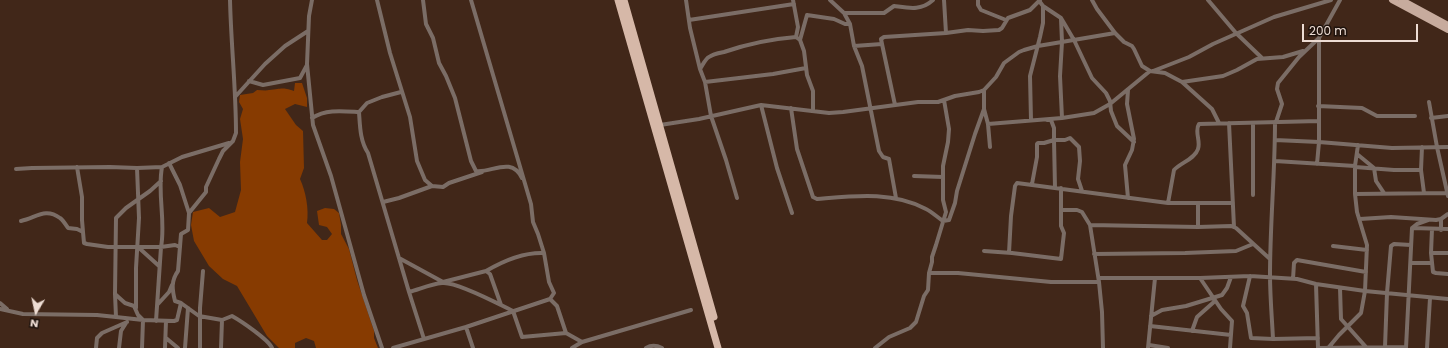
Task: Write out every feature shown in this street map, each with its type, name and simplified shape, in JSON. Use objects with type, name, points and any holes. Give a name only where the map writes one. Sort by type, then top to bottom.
[{"type":"highway","points":[[618,0],[652,107],[660,125],[722,348]]},
{"type":"highway","points":[[624,0],[718,348]]},
{"type":"main road","points":[[1392,0],[1448,30]]},
{"type":"main road","points":[[1402,0],[1448,25]]},
{"type":"street","points":[[189,213],[206,192],[206,187],[219,158],[233,141],[236,133],[230,0]]},
{"type":"street","points":[[312,0],[308,31],[307,64],[312,118],[320,148],[333,182],[364,295],[382,348]]},
{"type":"street","points":[[377,0],[390,53],[410,117],[416,161],[425,180],[432,186]]},
{"type":"street","points":[[423,0],[426,24],[433,38],[439,63],[455,98],[471,161],[476,172],[482,172]]},
{"type":"street","points":[[393,348],[466,327],[550,299],[554,293],[549,282],[544,253],[533,222],[531,204],[471,0]]},
{"type":"street","points":[[686,0],[700,69],[705,82],[711,116],[728,165],[737,198]]},
{"type":"street","points":[[830,0],[844,13],[850,24],[854,46],[862,66],[879,151],[883,157],[889,159],[896,198]]},
{"type":"street","points":[[844,13],[884,13],[894,6],[915,8],[925,6],[933,0]]},
{"type":"street","points":[[944,0],[946,33]]},
{"type":"street","points":[[978,0],[978,5],[981,10],[1006,20]]},
{"type":"street","points":[[1092,0],[1115,33],[1124,42],[1132,46],[1142,66],[1151,71],[1164,73],[1182,82],[1212,109],[1218,123]]},
{"type":"street","points":[[1208,0],[1236,33],[1262,58]]},
{"type":"street","points":[[1038,120],[1094,113],[1110,104],[1151,71],[1188,57],[1236,33],[1274,17],[1330,0]]},
{"type":"street","points":[[1273,340],[1270,259],[1275,162],[1275,122],[1282,104],[1278,92],[1278,83],[1308,48],[1319,38],[1340,0]]},
{"type":"street","points":[[689,20],[793,2],[798,27],[796,36]]},
{"type":"street","points":[[895,105],[882,44],[882,39],[884,37],[968,30],[999,30],[1002,28],[1006,20],[1014,15],[1030,10],[1041,2]]},
{"type":"street","points":[[1041,2],[1061,18],[1074,40],[1092,78],[1106,93],[1117,126],[1134,142]]},
{"type":"street","points":[[1031,120],[1030,76],[1043,23],[1041,2]]},
{"type":"street","points":[[800,40],[807,15],[834,19],[845,24],[850,24]]},
{"type":"street","points":[[1061,18],[1062,42],[1060,76],[1062,118]]},
{"type":"street","points":[[235,97],[265,64],[285,46],[308,31]]},
{"type":"street","points":[[660,125],[761,105],[829,113],[944,100],[955,96],[984,90],[996,77],[1004,63],[1019,52],[1038,46],[1115,33]]},
{"type":"street","points":[[700,69],[708,57],[714,54],[738,47],[749,46],[754,43],[796,36]]},
{"type":"street","points":[[796,36],[800,40],[804,51],[806,68],[813,91],[813,110]]},
{"type":"street","points":[[1317,164],[1319,142],[1319,38]]},
{"type":"street","points":[[854,46],[882,44]]},
{"type":"street","points":[[1182,82],[1223,76],[1262,58],[1290,56],[1300,53],[1308,48]]},
{"type":"street","points":[[249,82],[263,85],[300,78],[307,64]]},
{"type":"street","points":[[705,82],[773,74],[806,68]]},
{"type":"street","points":[[1128,198],[1125,165],[1134,142],[1127,104],[1127,93],[1130,88]]},
{"type":"street","points":[[984,90],[984,109],[988,124],[990,147]]},
{"type":"street","points":[[401,92],[382,96],[367,102],[359,112],[364,147],[368,153],[424,339]]},
{"type":"street","points":[[875,348],[889,337],[910,328],[916,322],[924,296],[928,290],[932,257],[946,208],[943,200],[943,166],[949,129],[944,100]]},
{"type":"street","points":[[1355,194],[1447,194],[1429,102]]},
{"type":"street","points":[[761,105],[777,168],[792,213]]},
{"type":"street","points":[[1318,106],[1362,108],[1378,116],[1415,116]]},
{"type":"street","points":[[791,108],[797,149],[813,197],[817,199],[868,196],[896,198],[927,210],[943,221],[949,220],[984,109]]},
{"type":"street","points":[[312,118],[326,112],[359,112]]},
{"type":"street","points":[[1432,118],[1448,116]]},
{"type":"street","points":[[988,124],[1031,120],[1051,120],[1054,128],[1055,188]]},
{"type":"street","points":[[1168,203],[1174,170],[1193,156],[1198,149],[1198,125],[1218,123],[1319,121]]},
{"type":"street","points":[[1253,122],[1253,195]]},
{"type":"street","points":[[1229,123],[1234,227]]},
{"type":"street","points":[[1032,184],[1037,157],[1037,144],[1070,138],[1079,147],[1080,161],[1078,179],[1082,191]]},
{"type":"street","points":[[1275,140],[1392,148],[1448,147]]},
{"type":"street","points":[[16,169],[162,167],[182,157],[230,143]]},
{"type":"street","points":[[1326,347],[1361,313],[1365,291],[1367,240],[1357,212],[1355,194],[1355,166],[1358,145]]},
{"type":"street","points":[[1422,148],[1421,170],[1424,193]]},
{"type":"street","points":[[1356,154],[1374,168],[1376,181],[1384,193]]},
{"type":"street","points":[[1275,162],[1355,166],[1394,170],[1421,170]]},
{"type":"street","points":[[158,304],[169,292],[178,271],[181,234],[188,230],[189,213],[180,185],[169,163]]},
{"type":"street","points":[[77,167],[82,197],[84,243],[108,247],[161,247],[172,245],[180,247]]},
{"type":"street","points":[[156,321],[160,277],[159,266],[163,237],[162,167]]},
{"type":"street","points":[[383,202],[432,186],[443,187],[491,169],[508,167],[517,170],[524,181]]},
{"type":"street","points":[[137,168],[139,218],[135,303],[137,312]]},
{"type":"street","points":[[914,176],[943,177]]},
{"type":"street","points":[[116,317],[116,218],[126,208],[161,181]]},
{"type":"street","points":[[1009,253],[1011,216],[1015,186],[1017,183],[1168,203],[1233,203]]},
{"type":"street","points":[[984,252],[1009,253],[1061,259],[1064,233],[1061,226],[1061,188]]},
{"type":"street","points":[[1198,203],[1198,227]]},
{"type":"street","points":[[1061,210],[1077,210],[1082,212],[1090,225],[1099,280],[1103,348]]},
{"type":"street","points":[[22,221],[30,219],[38,214],[49,213],[61,219],[68,228],[77,229],[83,232]]},
{"type":"street","points":[[1360,219],[1391,216],[1428,220],[1441,219],[1448,214]]},
{"type":"street","points":[[1441,219],[1441,230]]},
{"type":"street","points":[[1316,284],[1318,348],[1406,348],[1412,228],[1417,224],[1428,220]]},
{"type":"street","points":[[1090,225],[1234,227],[1270,259]]},
{"type":"street","points":[[1412,228],[1448,229]]},
{"type":"street","points":[[1432,229],[1431,253],[1434,273],[1448,274]]},
{"type":"street","points":[[1094,254],[1236,251],[1253,244]]},
{"type":"street","points":[[1385,348],[1386,294],[1392,244],[1411,244]]},
{"type":"street","points":[[1333,246],[1367,250]]},
{"type":"street","points":[[138,247],[159,266]]},
{"type":"street","points":[[409,292],[486,272],[500,263],[520,256],[535,252],[544,253]]},
{"type":"street","points":[[1431,253],[1448,253]]},
{"type":"street","points":[[399,258],[443,282],[469,290],[513,311],[522,337],[566,333],[582,342]]},
{"type":"street","points":[[1293,279],[1294,263],[1297,260],[1366,272]]},
{"type":"street","points":[[1411,263],[1432,262]]},
{"type":"street","points":[[200,348],[200,316],[203,271]]},
{"type":"street","points":[[486,272],[490,274],[501,305]]},
{"type":"street","points":[[929,273],[958,273],[1051,282],[1250,276],[1293,279],[1340,288],[1386,294],[1448,299]]},
{"type":"street","points":[[1250,276],[1243,306],[1247,313],[1250,338],[1273,340],[1318,338]]},
{"type":"street","points":[[1151,316],[1162,310],[1214,299],[1222,295],[1225,291],[1229,284],[1230,277]]},
{"type":"street","points":[[1155,278],[1149,347],[1168,348]]},
{"type":"street","points":[[1200,278],[1220,309],[1232,321],[1230,348]]},
{"type":"street","points":[[172,284],[175,301],[200,316],[222,320],[232,316],[244,323],[270,343],[272,348]]},
{"type":"street","points":[[1340,288],[1340,316],[1343,322],[1366,347]]},
{"type":"street","points":[[115,294],[125,303],[134,306],[143,320],[142,348]]},
{"type":"street","points":[[1427,348],[1430,298]]},
{"type":"street","points":[[550,299],[557,306],[566,333]]},
{"type":"street","points":[[1192,331],[1197,317],[1214,299]]},
{"type":"street","points":[[0,309],[23,314],[54,314],[67,316],[97,315],[134,320],[174,321],[177,320],[180,303]]},
{"type":"street","points":[[0,304],[9,310]]},
{"type":"street","points":[[185,348],[188,308]]},
{"type":"street","points":[[572,348],[582,342],[691,310]]},
{"type":"street","points":[[96,348],[97,338],[102,333],[134,320]]},
{"type":"street","points":[[221,348],[222,320]]},
{"type":"street","points":[[165,348],[166,321]]},
{"type":"street","points":[[119,348],[121,331],[127,322]]},
{"type":"street","points":[[1150,326],[1231,335]]},
{"type":"street","points":[[466,327],[473,348]]},
{"type":"street","points":[[166,338],[178,348]]},
{"type":"street","points":[[646,348],[650,346],[662,348]]},
{"type":"shaded area","points":[[295,83],[302,83],[307,98],[307,107],[295,104],[285,109],[296,125],[303,131],[304,168],[300,179],[304,189],[308,212],[307,223],[322,240],[327,240],[332,234],[327,227],[319,225],[317,211],[325,208],[334,209],[339,213],[341,234],[349,249],[378,348],[316,348],[314,341],[306,338],[295,343],[295,348],[279,348],[267,336],[237,286],[223,279],[209,266],[194,241],[191,225],[193,212],[209,208],[220,217],[235,212],[241,190],[240,162],[243,139],[240,119],[243,109],[239,102],[240,95],[253,93],[257,90],[284,89],[294,91]]}]
